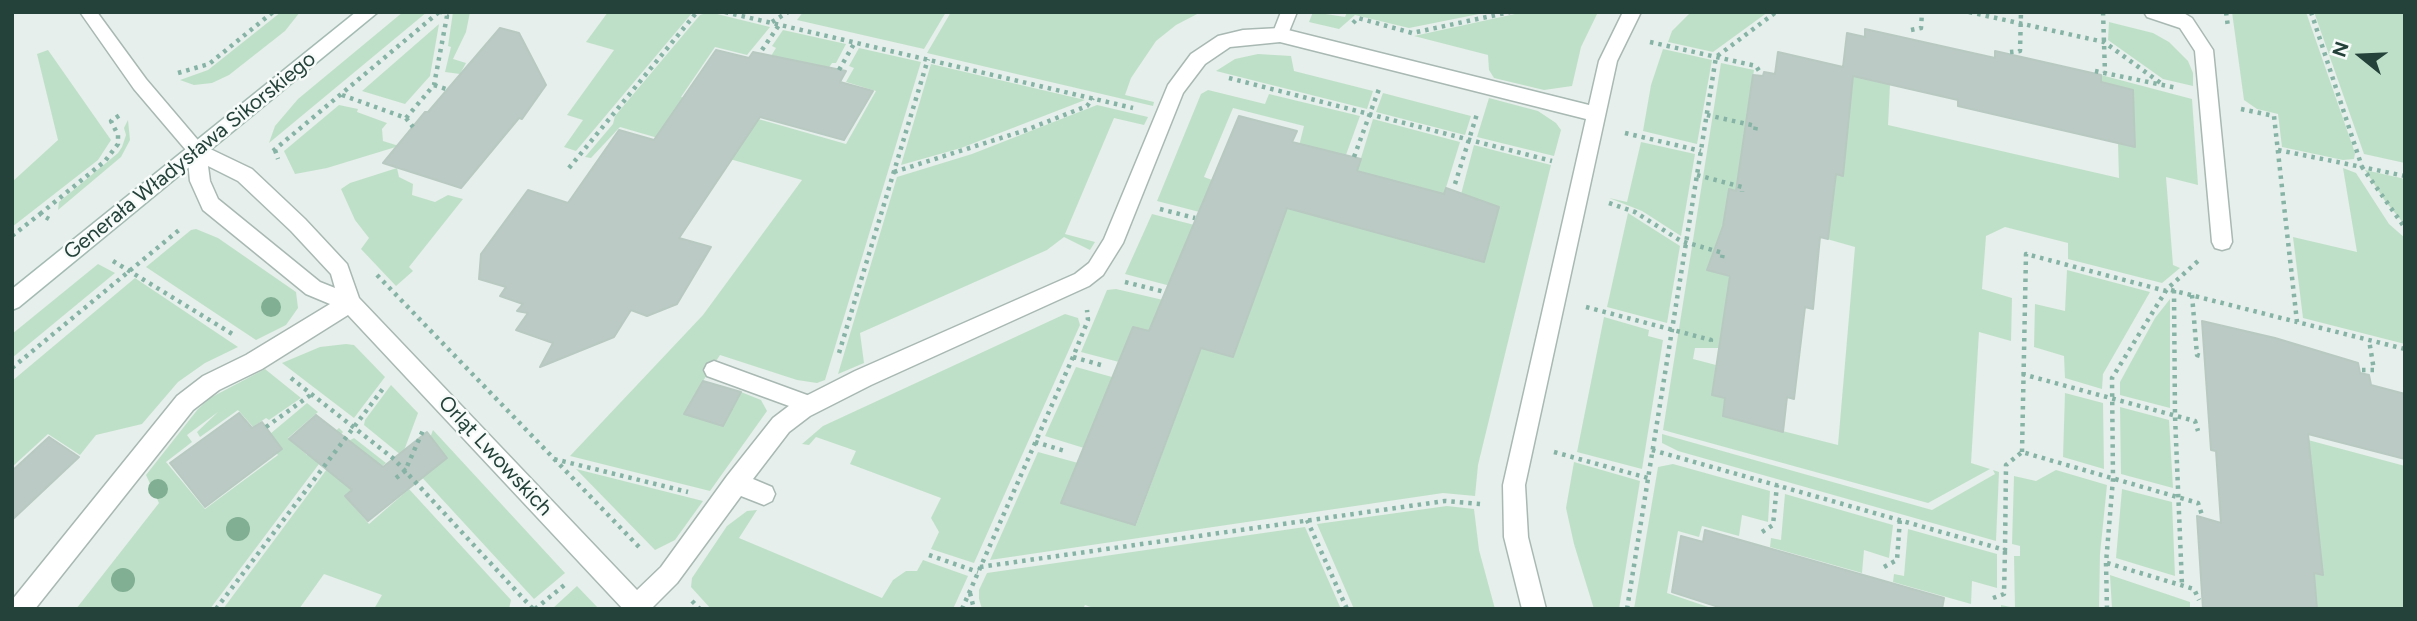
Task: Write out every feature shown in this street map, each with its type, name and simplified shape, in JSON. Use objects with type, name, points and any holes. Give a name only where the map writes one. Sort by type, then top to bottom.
[{"type":"street","name":"Generała Władysława Sikorskiego","points":[[12,301],[369,12]]},
{"type":"street","points":[[1534,609],[1522,569],[1513,519],[1514,485],[1608,61],[1632,12]]},
{"type":"street","points":[[2153,12],[2175,17],[2186,23],[2204,51],[2222,242]]},
{"type":"street","points":[[638,608],[669,575],[735,483],[781,425],[811,405],[1089,275],[1106,257],[1113,243],[1175,90],[1198,59],[1225,41],[1280,35],[1485,87],[1594,120]]},
{"type":"street","name":"Orląt Lwowskich","points":[[197,151],[200,181],[210,204],[313,288],[350,303],[638,608]]},
{"type":"street","name":"Orląt Lwowskich","points":[[197,151],[245,175],[298,225],[340,270],[350,303]]},
{"type":"street","points":[[20,609],[185,403],[211,383],[254,362],[350,303]]},
{"type":"street","points":[[735,483],[764,494]]},
{"type":"lane","points":[[88,12],[140,84],[197,151]]},
{"type":"lane","points":[[1280,35],[1289,12]]},
{"type":"lane","points":[[714,370],[811,405]]},
{"type":"path","points":[[178,73],[209,64],[274,12]]},
{"type":"path","points":[[267,156],[440,12],[447,16],[435,85],[406,118]]},
{"type":"path","points":[[569,168],[697,12]]},
{"type":"path","points":[[725,12],[1129,107]]},
{"type":"path","points":[[771,23],[788,12]]},
{"type":"path","points":[[1350,27],[1358,18],[1412,33],[1510,12]]},
{"type":"path","points":[[1627,609],[1716,57],[1776,12]]},
{"type":"path","points":[[1911,30],[1921,28],[1922,12]]},
{"type":"path","points":[[1969,12],[2104,42],[2162,85],[2095,71]]},
{"type":"path","points":[[2010,52],[2021,51],[2021,12]]},
{"type":"path","points":[[2103,12],[2105,72]]},
{"type":"path","points":[[2311,12],[2365,176],[2405,228]]},
{"type":"path","points":[[762,50],[779,25]]},
{"type":"path","points":[[839,70],[855,42]]},
{"type":"path","points":[[1666,46],[1756,66],[1761,74]]},
{"type":"path","points":[[841,346],[928,59]]},
{"type":"path","points":[[435,85],[449,90]]},
{"type":"path","points":[[1455,184],[1485,87]]},
{"type":"path","points":[[1354,157],[1378,91]]},
{"type":"path","points":[[341,94],[406,118],[413,127]]},
{"type":"path","points":[[894,172],[1026,130],[1087,106],[1093,98]]},
{"type":"path","points":[[2238,108],[2274,116],[2297,322]]},
{"type":"path","points":[[12,236],[105,161],[118,144],[118,135],[111,121],[123,113]]},
{"type":"path","points":[[1707,115],[1756,126],[1755,131]]},
{"type":"path","points":[[1594,120],[1701,151]]},
{"type":"path","points":[[2278,150],[2405,176]]},
{"type":"path","points":[[1529,155],[1559,162]]},
{"type":"path","points":[[1697,175],[1742,187],[1741,192]]},
{"type":"path","points":[[1578,193],[1635,212],[1686,243],[1723,253],[1722,258]]},
{"type":"path","points":[[1149,206],[1195,218]]},
{"type":"path","points":[[40,214],[49,219]]},
{"type":"path","points":[[12,368],[179,230]]},
{"type":"path","points":[[2022,452],[2026,254],[2405,349]]},
{"type":"path","points":[[106,256],[235,335]]},
{"type":"path","points":[[2107,609],[2106,563],[2113,479],[2112,378],[2167,290],[2188,269]]},
{"type":"path","points":[[1125,282],[1165,292]]},
{"type":"path","points":[[2174,290],[2175,416],[2182,585]]},
{"type":"path","points":[[392,291],[641,549]]},
{"type":"path","points":[[2192,295],[2197,355],[2204,356]]},
{"type":"path","points":[[962,609],[1088,320],[1087,297]]},
{"type":"path","points":[[1554,298],[1711,340],[1710,346]]},
{"type":"path","points":[[2362,370],[2374,370],[2369,340]]},
{"type":"path","points":[[1073,357],[1101,365]]},
{"type":"path","points":[[216,609],[405,359]]},
{"type":"path","points":[[285,373],[394,459],[532,608],[570,580]]},
{"type":"path","points":[[2022,374],[2195,421],[2198,431]]},
{"type":"path","points":[[266,427],[312,394]]},
{"type":"path","points":[[396,478],[405,471],[438,395]]},
{"type":"path","points":[[1035,442],[1065,451]]},
{"type":"path","points":[[1522,444],[1648,478]]},
{"type":"path","points":[[1652,450],[2005,550]]},
{"type":"path","points":[[2022,452],[2198,503],[2203,514]]},
{"type":"path","points":[[1993,598],[2004,594],[2006,465],[2022,452]]},
{"type":"path","points":[[553,459],[655,483]]},
{"type":"path","points":[[1762,532],[1773,525],[1777,485]]},
{"type":"path","points":[[929,555],[979,569],[1445,501],[1481,504]]},
{"type":"path","points":[[1884,567],[1897,560],[1900,519]]},
{"type":"path","points":[[1307,520],[1347,609]]},
{"type":"path","points":[[2106,563],[2194,589],[2199,600]]},
{"type":"path","points":[[970,591],[974,609]]},
{"type":"path","points":[[692,601],[700,609]]},
{"type":"green space","points":[[281,12],[300,12],[285,31],[229,75],[212,83],[194,85],[180,80],[208,70]]},
{"type":"green space","points":[[403,12],[427,12],[269,143],[275,126],[298,99]]},
{"type":"green space","points":[[453,12],[470,12],[466,32],[453,59],[466,63],[460,74],[445,72],[451,47],[448,46]]},
{"type":"green space","points":[[608,12],[692,13],[576,151],[564,147],[583,120],[567,115],[614,50],[586,42]]},
{"type":"green space","points":[[709,12],[770,27],[747,55],[715,47],[681,97],[846,144],[876,91],[846,82],[854,68],[849,66],[859,48],[921,62],[825,380],[817,383],[797,380],[720,355],[703,381],[723,426],[741,392],[761,400],[767,411],[710,491],[570,456],[703,315],[802,180],[620,127],[591,158],[585,157],[613,124],[615,116],[700,15]]},
{"type":"green space","points":[[803,12],[946,12],[924,49],[797,20]]},
{"type":"green space","points":[[951,12],[1201,12],[1176,25],[1156,41],[1131,78],[1125,95],[1154,102],[1153,106],[927,53]]},
{"type":"green space","points":[[1313,12],[1345,17],[1347,12],[1489,12],[1409,28],[1355,15],[1339,29],[1309,22]]},
{"type":"green space","points":[[1524,12],[1598,12],[1581,47],[1572,86],[1544,90],[1494,78],[1489,70],[1488,55],[1414,36]]},
{"type":"green space","points":[[1691,12],[1768,12],[1713,52],[1668,42],[1672,31]]},
{"type":"green space","points":[[2232,12],[2306,12],[2355,153],[2354,159],[2343,160],[2282,147],[2278,114],[2257,109],[2244,100]]},
{"type":"green space","points":[[2314,12],[2405,12],[2405,163],[2364,154]]},
{"type":"green space","points":[[2109,22],[2153,33],[2169,42],[2188,61],[2193,73],[2193,86],[2163,79],[2108,40]]},
{"type":"green space","points":[[439,24],[430,76],[405,104],[362,91]]},
{"type":"green space","points":[[783,30],[846,44],[836,63],[832,63],[824,75],[768,61],[776,48],[772,46]]},
{"type":"green space","points":[[1663,49],[1712,60],[1697,144],[1643,131],[1651,85]]},
{"type":"green space","points":[[48,50],[111,140],[98,160],[12,227],[12,182],[58,140],[37,54]]},
{"type":"green space","points":[[1258,54],[1291,56],[1294,71],[1373,91],[1367,109],[1216,71],[1235,59]]},
{"type":"green space","points":[[1721,63],[1754,70],[1743,142],[1750,194],[1729,189],[1727,204],[1748,209],[1707,270],[1730,276],[1719,348],[1695,348],[1693,359],[1716,365],[1712,394],[1725,398],[1723,416],[1838,445],[1855,247],[1820,237],[1828,239],[1836,174],[1842,176],[1854,71],[1890,85],[1888,125],[2119,178],[2118,143],[2135,146],[2133,90],[2101,82],[2101,75],[2192,99],[2198,185],[2166,177],[2173,265],[2180,268],[2162,283],[2068,259],[2068,243],[2005,227],[1986,236],[1982,289],[2012,298],[2011,341],[1979,332],[1971,463],[1990,469],[1928,503],[1663,430]]},
{"type":"green space","points":[[931,64],[1085,100],[961,148],[901,165]]},
{"type":"green space","points":[[1208,90],[1265,104],[1269,94],[1360,116],[1342,166],[1297,154],[1304,126],[1233,108],[1204,177],[1223,184],[1211,215],[1157,201],[1201,94]]},
{"type":"green space","points":[[1383,93],[1471,116],[1465,135],[1376,112]]},
{"type":"green space","points":[[1489,98],[1538,111],[1556,123],[1561,130],[1554,156],[1477,137]]},
{"type":"green space","points":[[339,105],[358,109],[357,112],[387,123],[382,129],[383,141],[399,146],[327,168],[295,174],[284,151]]},
{"type":"green space","points":[[1097,105],[1148,117],[1144,125],[1114,118],[1065,234],[1095,242],[1090,250],[1064,237],[1047,250],[860,333],[864,363],[838,374],[897,177],[972,154]]},
{"type":"green space","points":[[1373,119],[1460,142],[1444,194],[1357,171]]},
{"type":"green space","points":[[128,120],[130,140],[121,157],[58,210],[59,202],[118,153],[126,135],[124,128]]},
{"type":"green space","points":[[1641,142],[1695,154],[1681,236],[1642,211],[1609,198],[1627,202]]},
{"type":"green space","points":[[1474,145],[1551,165],[1478,465],[1475,496],[1443,493],[990,560],[1038,452],[1078,463],[1062,503],[1136,525],[1201,348],[1233,357],[1289,202],[1316,216],[1484,262],[1460,198]]},
{"type":"green space","points":[[397,168],[399,177],[413,184],[412,195],[435,202],[448,195],[463,199],[409,267],[413,271],[396,286],[361,249],[369,238],[355,220],[341,189],[350,183]]},
{"type":"green space","points":[[2343,168],[2356,173],[2389,224],[2405,238],[2405,344],[2303,318],[2293,237],[2357,252]]},
{"type":"green space","points":[[2365,170],[2405,179],[2405,225],[2385,201]]},
{"type":"green space","points":[[1628,213],[1680,246],[1667,323],[1607,307]]},
{"type":"green space","points":[[1152,214],[1206,228],[1182,289],[1125,274]]},
{"type":"green space","points":[[196,229],[218,238],[296,292],[298,308],[286,325],[256,340],[146,267],[191,230]]},
{"type":"green space","points":[[98,264],[115,273],[12,358],[12,334]]},
{"type":"green space","points":[[2067,270],[2150,292],[2103,374],[2102,389],[2065,378],[2064,356],[2034,347],[2035,304],[2065,311]]},
{"type":"green space","points":[[135,278],[238,347],[205,363],[178,382],[142,424],[96,435],[80,455],[48,434],[12,467],[12,381]]},
{"type":"green space","points":[[1116,289],[1176,303],[1163,335],[1133,327],[1119,362],[1081,352],[1107,290]]},
{"type":"green space","points":[[2170,299],[2170,408],[2120,395],[2120,382],[2155,318]]},
{"type":"green space","points":[[1065,314],[1078,318],[1080,325],[974,563],[931,549],[939,532],[931,518],[941,498],[850,464],[856,451],[816,437],[809,445],[802,444],[823,426]]},
{"type":"green space","points":[[1604,317],[1649,330],[1648,336],[1663,340],[1642,469],[1577,452]]},
{"type":"green space","points":[[354,345],[385,377],[354,418],[282,363],[320,347]]},
{"type":"green space","points":[[1076,367],[1112,377],[1084,448],[1045,436]]},
{"type":"green space","points":[[265,369],[301,398],[269,420],[266,418],[253,427],[238,410],[200,437],[197,432],[218,412],[187,435],[192,442],[166,462],[205,509],[278,455],[264,439],[307,403],[318,412],[288,438],[307,455],[339,428],[343,432],[210,609],[76,609],[159,503],[146,475],[198,409],[210,398]]},
{"type":"green space","points":[[391,385],[418,413],[402,456],[364,425]]},
{"type":"green space","points":[[2065,393],[2103,403],[2104,469],[2063,457]]},
{"type":"green space","points":[[2120,407],[2169,420],[2173,488],[2121,474]]},
{"type":"green space","points":[[433,430],[565,573],[534,599],[417,472]]},
{"type":"green space","points":[[1662,434],[1932,510],[1995,474],[1993,470],[1999,472],[1996,541],[1678,451],[1662,443]]},
{"type":"green space","points":[[354,438],[386,463],[345,496],[369,524],[409,489],[511,600],[509,609],[374,609],[382,595],[324,574],[299,609],[223,609],[347,442]]},
{"type":"green space","points":[[2308,440],[2405,466],[2405,609],[2317,609],[2314,573],[2322,574]]},
{"type":"green space","points":[[1574,462],[1640,481],[1619,609],[1594,609],[1574,544],[1566,508]]},
{"type":"green space","points":[[1673,464],[1770,491],[1768,522],[1742,515],[1739,536],[1702,526],[1699,537],[1678,531],[1667,593],[1714,609],[1634,609],[1658,467]]},
{"type":"green space","points":[[576,469],[703,501],[675,540],[655,550]]},
{"type":"green space","points":[[2056,470],[2107,485],[2100,554],[2099,609],[2001,609],[2001,605],[2015,608],[2014,556],[2020,556],[2020,546],[2012,544],[2014,476],[2036,481]]},
{"type":"green space","points":[[2122,489],[2172,502],[2175,576],[2116,558]]},
{"type":"green space","points":[[1785,494],[1893,525],[1889,558],[1864,550],[1862,573],[1770,547],[1771,538],[1781,540]]},
{"type":"green space","points":[[1447,506],[1474,509],[1479,550],[1495,609],[1354,609],[1317,524]]},
{"type":"green space","points":[[757,510],[739,538],[882,598],[893,580],[906,571],[917,571],[923,560],[968,576],[953,609],[711,609],[691,587],[692,578],[727,526],[747,511]]},
{"type":"green space","points":[[1305,527],[1341,609],[1096,609],[1085,605],[1083,609],[982,609],[979,599],[979,590],[987,573]]},
{"type":"green space","points":[[1908,529],[1997,554],[1997,588],[1972,581],[1971,604],[1893,582],[1894,574],[1904,576]]},
{"type":"green space","points":[[2110,575],[2190,602],[2190,609],[2112,609]]},
{"type":"green space","points":[[577,586],[599,609],[552,609]]},
{"type":"building","points":[[500,28],[519,33],[546,85],[522,119],[519,118],[461,188],[383,163],[425,112],[428,112]]},
{"type":"building","points":[[1865,29],[1995,58],[1995,51],[2101,75],[2101,82],[2133,90],[2135,147],[1958,106],[1958,100],[1853,76],[1843,176],[1836,174],[1828,239],[1820,237],[1813,309],[1805,307],[1794,399],[1787,397],[1783,432],[1723,416],[1725,398],[1712,395],[1730,276],[1707,270],[1723,226],[1729,189],[1736,191],[1753,75],[1763,76],[1764,72],[1775,74],[1778,52],[1843,67],[1847,33],[1865,37]]},
{"type":"building","points":[[716,50],[749,58],[753,52],[846,71],[840,82],[873,91],[844,140],[760,117],[679,238],[711,247],[677,304],[647,316],[631,310],[614,337],[540,367],[553,343],[516,330],[528,313],[517,311],[523,304],[500,296],[506,287],[479,279],[481,254],[528,190],[568,203],[619,130],[654,140]]},
{"type":"building","points":[[1239,116],[1297,131],[1292,142],[1361,159],[1357,171],[1444,194],[1446,188],[1499,207],[1484,262],[1287,208],[1233,357],[1201,348],[1135,525],[1061,503],[1133,327],[1149,331]]},
{"type":"building","points":[[2202,321],[2275,338],[2358,363],[2360,373],[2369,375],[2371,385],[2405,394],[2405,459],[2308,434],[2323,575],[2314,573],[2317,609],[2203,609],[2197,516],[2221,523],[2216,451],[2211,450]]},
{"type":"building","points":[[703,381],[741,392],[723,426],[684,414]]},
{"type":"building","points":[[239,413],[252,428],[262,422],[282,449],[205,507],[170,463]]},
{"type":"building","points":[[316,415],[383,467],[427,432],[447,458],[368,521],[345,496],[352,490],[289,439]]},
{"type":"building","points":[[49,437],[79,457],[12,520],[12,471]]},
{"type":"building","points":[[1705,530],[1944,598],[1942,609],[1725,609],[1672,592],[1681,536],[1703,542]]}]
